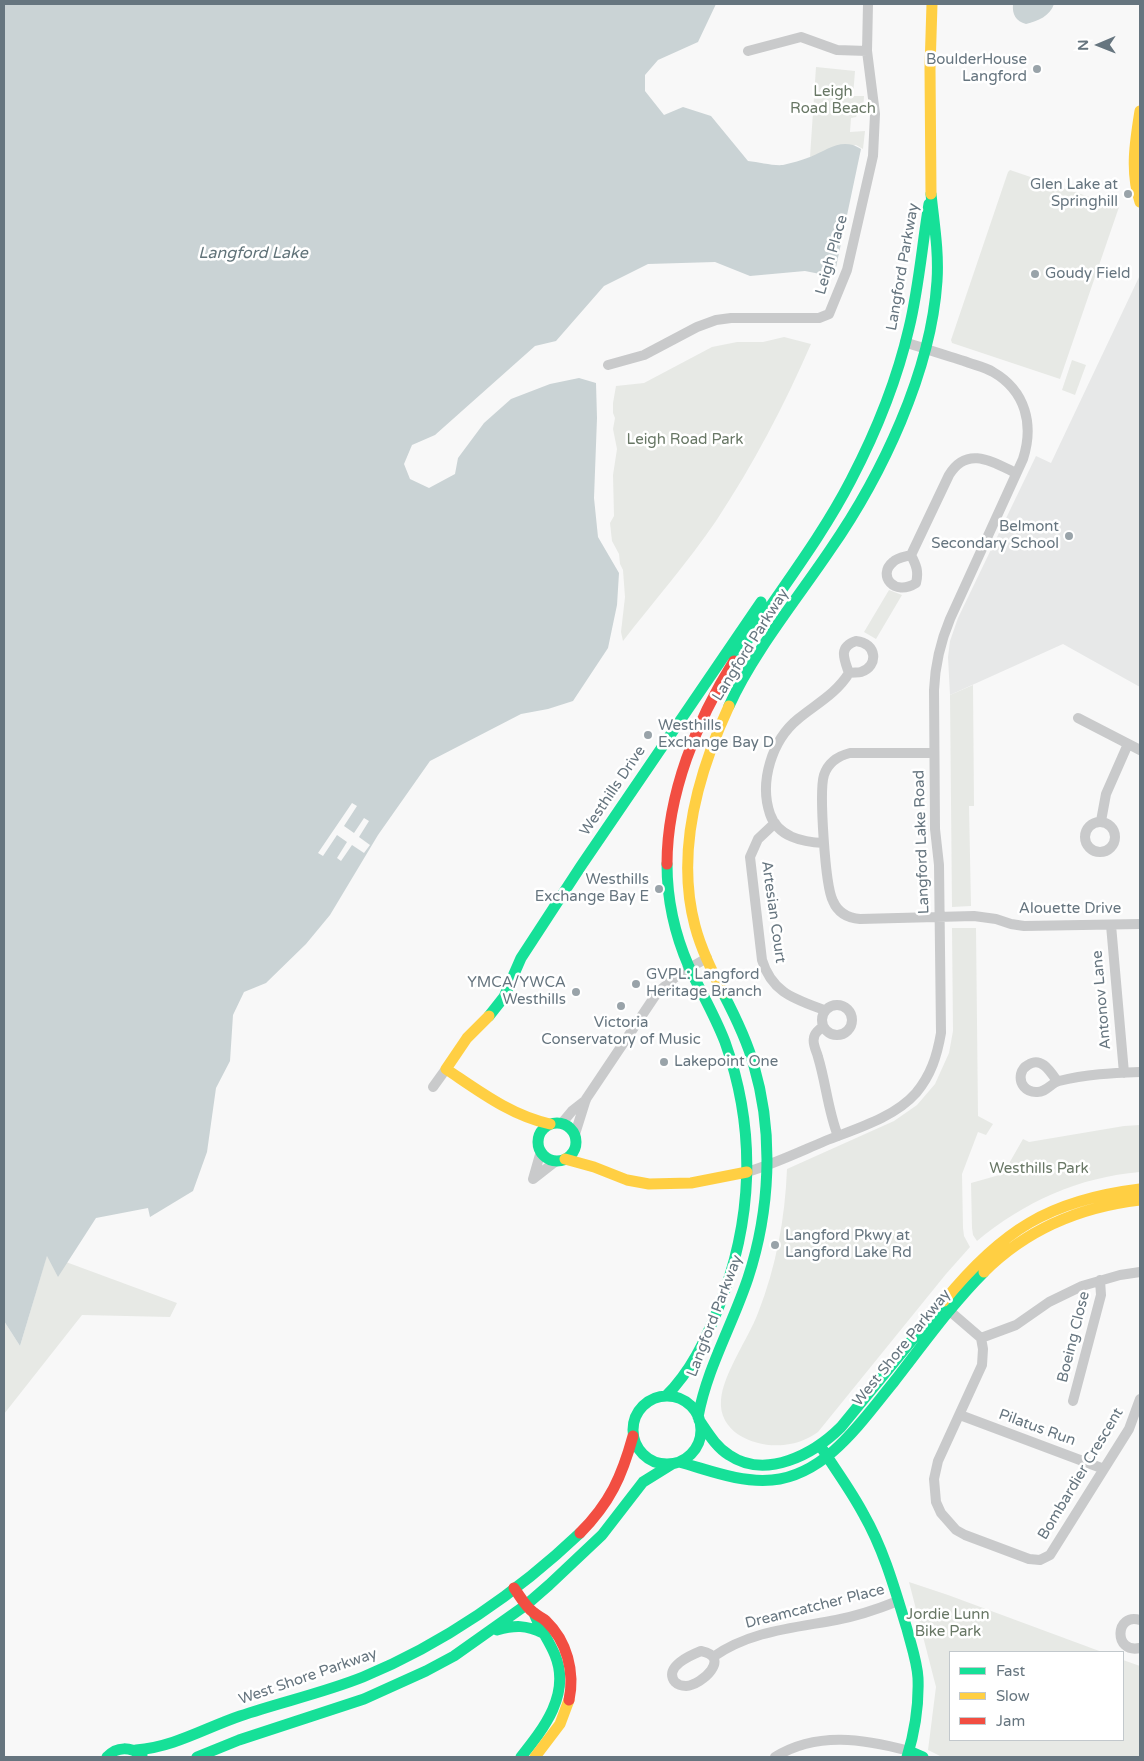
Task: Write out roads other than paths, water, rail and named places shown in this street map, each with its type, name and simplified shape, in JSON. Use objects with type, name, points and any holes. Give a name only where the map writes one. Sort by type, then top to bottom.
[{"type":"main road","name":"Langford Parkway","points":[[699,1418],[707,1373],[734,1315],[750,1272],[758,1235],[766,1166],[766,1132],[761,1095],[753,1064],[741,1030],[701,944],[691,910],[687,869],[690,829],[697,794],[711,745],[724,714],[749,670],[843,532],[879,468],[899,421],[925,349],[934,308],[938,261],[936,225],[931,191],[930,66],[932,4]]},
{"type":"main road","points":[[1140,111],[1134,180],[1136,194],[1140,202]]},
{"type":"main road","name":"Langford Parkway","points":[[666,1396],[686,1376],[693,1364],[707,1336],[726,1287],[742,1229],[747,1172],[744,1117],[735,1075],[724,1041],[684,954],[672,915],[668,885],[667,852],[670,824],[681,774],[691,742],[708,704],[725,672],[829,518],[868,445],[889,392],[905,342],[918,284],[931,191]]},
{"type":"main road","name":"Westhills Drive","points":[[446,1069],[467,1038],[495,1010],[504,997],[521,958],[684,712],[802,544],[829,518]]},
{"type":"main road","points":[[446,1069],[508,1110],[532,1132],[547,1158],[561,1160],[572,1154],[576,1139],[567,1125],[540,1123],[508,1110]]},
{"type":"main road","points":[[539,1147],[541,1131],[556,1124]]},
{"type":"main road","name":"Langford Lake Road","points":[[576,1139],[602,1170]]},
{"type":"main road","name":"Langford Lake Road","points":[[561,1160],[602,1170],[634,1182],[677,1185],[747,1172]]},
{"type":"main road","name":"West Shore Parkway","points":[[675,1463],[751,1480],[769,1480],[795,1473],[827,1457],[850,1435],[946,1308],[983,1255],[1018,1228],[1040,1216],[1084,1199],[1140,1189]]},
{"type":"main road","name":"West Shore Parkway","points":[[699,1418],[708,1434],[721,1449],[735,1459],[751,1464],[769,1465],[802,1455],[820,1445],[848,1419],[946,1308],[1003,1254],[1041,1228],[1065,1217],[1123,1201],[1140,1200]]},
{"type":"main road","points":[[197,1757],[239,1740],[330,1711],[393,1687],[454,1656],[489,1632],[530,1609],[596,1540],[643,1482],[688,1457],[697,1445],[701,1430],[699,1418],[693,1408],[676,1397],[657,1397],[641,1407],[634,1421],[633,1436],[636,1446],[642,1455],[651,1461],[661,1464],[675,1463]]},
{"type":"main road","name":"West Shore Parkway","points":[[107,1757],[118,1748],[127,1747],[140,1754],[170,1745],[223,1722],[324,1690],[378,1670],[425,1647],[462,1625],[514,1588],[564,1548],[603,1509],[620,1481],[633,1436]]},
{"type":"main road","points":[[820,1445],[868,1523],[879,1546],[898,1601],[916,1660],[918,1681],[916,1720],[908,1754],[923,1757]]},
{"type":"main road","points":[[514,1588],[530,1609],[537,1626],[557,1659],[560,1677],[558,1696],[553,1711],[543,1729],[521,1757]]},
{"type":"main road","points":[[530,1609],[546,1620],[557,1635],[568,1655],[571,1681],[570,1695],[561,1723],[535,1757]]},
{"type":"main road","points":[[489,1632],[514,1625],[523,1625],[543,1634]]},
{"type":"street","name":"Leigh Place","points":[[608,365],[644,355],[697,327],[716,320],[819,318],[829,314],[847,270],[873,156],[875,114],[866,51],[868,4]]},
{"type":"street","points":[[748,51],[801,37],[837,50],[866,51]]},
{"type":"street","name":"Langford Lake Road","points":[[747,1172],[838,1136],[898,1108],[916,1093],[932,1068],[938,1052],[941,1034],[939,865],[935,829],[935,669],[943,636],[1023,460],[1029,436],[1025,411],[1015,391],[1008,383],[992,371],[905,342]]},
{"type":"street","points":[[911,555],[949,475],[956,465],[967,459],[980,458],[990,460],[1016,473]]},
{"type":"street","points":[[824,843],[807,842],[794,838],[775,823],[768,803],[769,768],[778,745],[790,726],[836,690],[849,673]]},
{"type":"street","points":[[1078,718],[1140,750]]},
{"type":"street","points":[[1101,821],[1106,794],[1128,744]]},
{"type":"street","name":"Alouette Drive","points":[[934,753],[850,753],[835,760],[827,769],[823,782],[824,843],[831,897],[835,906],[843,914],[860,919],[984,917],[1024,926],[1140,924]]},
{"type":"street","name":"Artesian Court","points":[[775,823],[758,839],[750,856],[762,960],[773,982],[783,993],[824,1010],[834,1005],[846,1007],[852,1018],[849,1030],[838,1036],[827,1032],[823,1027]]},
{"type":"street","name":"Antonov Lane","points":[[1111,925],[1124,1073]]},
{"type":"street","points":[[556,1124],[586,1099],[657,993],[674,977],[707,958]]},
{"type":"street","points":[[824,1010],[822,1017],[823,1027],[815,1035],[814,1042],[823,1073],[833,1123],[838,1136]]},
{"type":"street","name":"Westhills Drive","points":[[433,1088],[446,1069]]},
{"type":"street","points":[[1057,1081],[1109,1073],[1140,1072]]},
{"type":"street","points":[[576,1139],[586,1099]]},
{"type":"street","points":[[539,1147],[533,1179],[561,1160]]},
{"type":"street","points":[[946,1308],[981,1338],[1008,1330],[1056,1299],[1100,1280],[1140,1272]]},
{"type":"street","name":"Boeing Close","points":[[1073,1401],[1101,1295],[1100,1280]]},
{"type":"street","name":"Bombardier Crescent","points":[[981,1338],[983,1349],[982,1365],[938,1461],[935,1470],[934,1490],[936,1502],[941,1513],[949,1523],[965,1535],[983,1542],[1029,1559],[1040,1560],[1045,1558],[1055,1548],[1129,1428],[1140,1398]]},
{"type":"street","name":"Pilatus Run","points":[[960,1415],[1104,1468]]},
{"type":"street","name":"Dreamcatcher Place","points":[[713,1657],[727,1647],[770,1632],[838,1620],[898,1601]]},
{"type":"street","points":[[1140,1620],[1130,1620],[1120,1630],[1124,1644],[1130,1648],[1140,1648]]},
{"type":"street","points":[[775,1757],[794,1748],[819,1741],[838,1739],[868,1741],[908,1754]]},
{"type":"water","name":"Langford Lake","points":[[4,4],[716,4],[698,42],[658,60],[645,75],[645,91],[664,115],[683,107],[711,116],[748,161],[783,165],[807,158],[841,144],[848,144],[861,149],[835,272],[820,274],[805,271],[750,276],[715,262],[648,264],[604,286],[556,341],[535,346],[435,435],[412,445],[404,464],[410,479],[429,488],[455,474],[458,458],[484,423],[511,399],[550,384],[579,378],[596,383],[597,418],[594,498],[598,537],[619,573],[617,605],[608,648],[573,701],[548,709],[521,714],[430,761],[378,835],[330,915],[306,944],[266,983],[244,992],[233,1015],[230,1061],[216,1088],[207,1152],[193,1191],[150,1217],[148,1208],[96,1218],[58,1277],[47,1256],[20,1346],[4,1321]]},
{"type":"water","points":[[1013,4],[1054,4],[1050,12],[1043,17],[1026,24],[1015,17]]},
{"type":"place","name":"BoulderHouse Langford","points":[[1037,69]]},
{"type":"place","name":"Glen Lake at Springhill","points":[[1128,194]]},
{"type":"place","name":"Goudy Field","points":[[1035,274]]},
{"type":"place","name":"Belmont Secondary School","points":[[1069,536]]},
{"type":"place","name":"Westhills Exchange Bay D","points":[[648,735]]},
{"type":"place","name":"Westhills Exchange Bay E","points":[[659,889]]},
{"type":"place","name":"GVPL: Langford Heritage Branch","points":[[636,984]]},
{"type":"place","name":"YMCA/YWCA Westhills","points":[[576,992]]},
{"type":"place","name":"Victoria Conservatory of Music","points":[[621,1006]]},
{"type":"place","name":"Lakepoint One","points":[[664,1062]]},
{"type":"place","name":"Langford Pkwy at Langford Lake Rd","points":[[775,1245]]},
{"type":"park label","name":"Leigh Road Beach","points":[[833,100]]},
{"type":"park label","name":"Leigh Road Park","points":[[685,440]]},
{"type":"park label","name":"Westhills Park","points":[[1039,1169]]},
{"type":"park label","name":"Jordie Lunn Bike Park","points":[[948,1624]]}]
